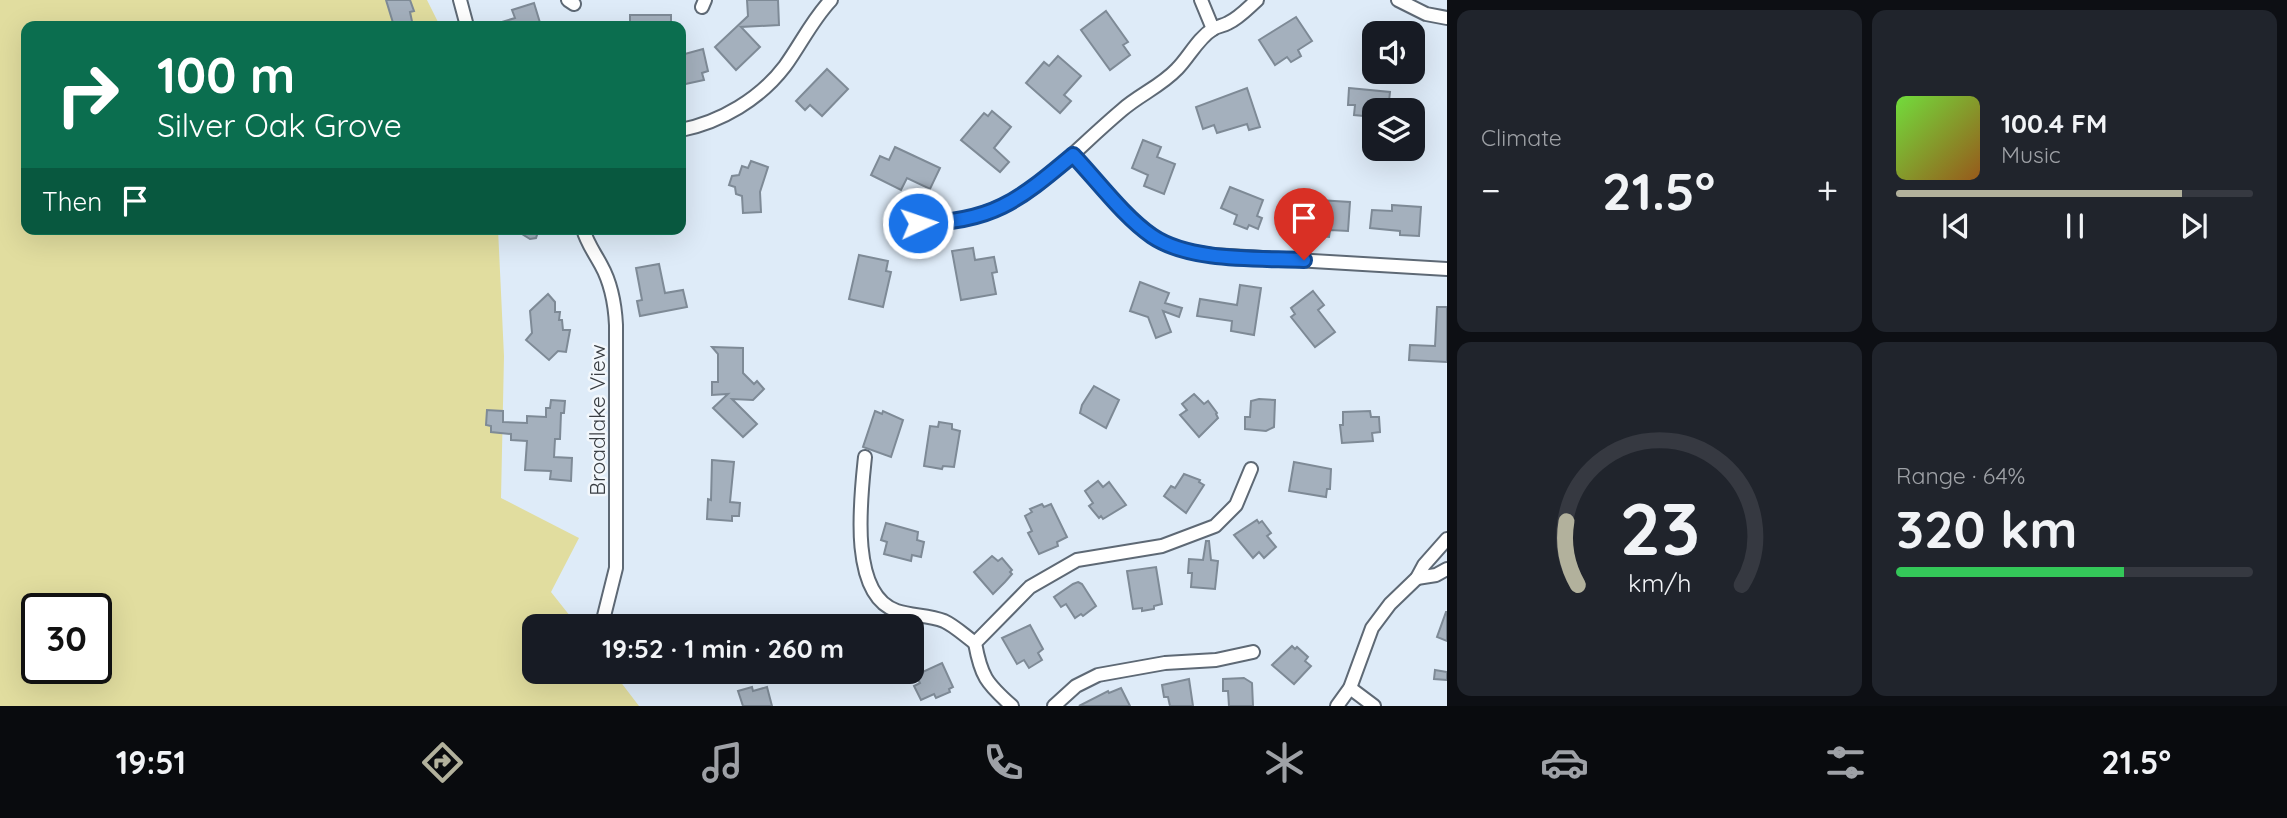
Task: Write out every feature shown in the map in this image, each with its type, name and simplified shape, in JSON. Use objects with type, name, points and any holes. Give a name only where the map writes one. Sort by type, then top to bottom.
[{"type":"street","points":[[460,0],[466,21]]},
{"type":"street","points":[[686,128],[717,118],[759,93],[784,68],[812,22],[831,0]]},
{"type":"street","points":[[1201,0],[1213,29]]},
{"type":"street","points":[[918,223],[957,222],[993,211],[1031,191],[1124,108],[1178,68],[1213,29],[1236,18],[1257,0]]},
{"type":"street","points":[[1398,0],[1426,14],[1447,18]]},
{"type":"street","points":[[1073,155],[1141,227],[1164,243],[1179,249],[1212,256],[1447,269]]},
{"type":"street","name":"Broadlake View","points":[[585,235],[606,276],[615,309],[616,325],[616,568],[604,614]]},
{"type":"street","points":[[865,457],[859,535],[867,576],[880,600],[895,610],[944,621],[975,643],[980,671],[996,692],[1012,706]]},
{"type":"street","points":[[975,643],[1030,587],[1077,560],[1162,546],[1215,526],[1236,505],[1251,469]]},
{"type":"street","points":[[1339,704],[1350,688],[1372,628],[1390,604],[1417,578],[1424,565],[1447,539]]},
{"type":"street","points":[[1417,578],[1436,575],[1447,569]]},
{"type":"street","points":[[1054,706],[1076,686],[1098,675],[1165,663],[1216,660],[1253,652]]},
{"type":"street","points":[[1350,688],[1374,706]]},
{"type":"shaded area","points":[[0,0],[427,0],[438,21],[21,21],[21,235],[498,235],[504,356],[501,498],[579,538],[551,592],[568,614],[522,614],[522,684],[622,684],[639,706],[0,706]]},
{"type":"building","points":[[386,0],[410,0],[414,11],[410,12],[412,21],[392,21]]},
{"type":"building","points":[[747,0],[778,0],[779,25],[741,27],[760,47],[736,70],[715,47],[748,16]]},
{"type":"building","points":[[534,3],[539,21],[505,21],[515,18],[512,10]]},
{"type":"building","points":[[1106,11],[1128,42],[1123,45],[1130,55],[1110,70],[1081,30]]},
{"type":"building","points":[[630,15],[671,15],[671,21],[630,21]]},
{"type":"building","points":[[1296,17],[1312,41],[1298,50],[1301,56],[1291,62],[1287,57],[1275,65],[1259,40]]},
{"type":"building","points":[[703,49],[708,71],[702,73],[704,80],[686,84],[686,54]]},
{"type":"building","points":[[1058,56],[1081,76],[1064,95],[1071,101],[1060,113],[1026,83],[1044,62],[1049,66]]},
{"type":"building","points":[[827,69],[848,89],[822,116],[810,105],[805,110],[796,101]]},
{"type":"building","points":[[1247,88],[1260,127],[1249,130],[1247,124],[1217,133],[1214,125],[1203,129],[1196,107]]},
{"type":"building","points":[[1349,88],[1390,92],[1389,98],[1362,98],[1362,116],[1354,115],[1355,105],[1348,105]]},
{"type":"building","points":[[992,111],[1011,127],[994,148],[1009,162],[1000,172],[961,140],[984,113],[988,116]]},
{"type":"building","points":[[1143,140],[1161,147],[1157,157],[1175,164],[1164,194],[1144,186],[1148,175],[1132,168]]},
{"type":"building","points":[[895,147],[940,168],[930,189],[907,178],[901,190],[871,175],[880,156],[889,160]]},
{"type":"building","points":[[751,161],[768,167],[760,192],[761,212],[743,213],[742,196],[736,194],[735,187],[729,185],[732,176],[739,175],[742,166],[748,168]]},
{"type":"building","points":[[1230,187],[1263,200],[1257,216],[1262,218],[1258,229],[1249,225],[1247,229],[1234,224],[1237,215],[1221,208]]},
{"type":"building","points":[[1318,200],[1350,202],[1348,231],[1330,230],[1329,237],[1319,236],[1319,229],[1300,228],[1301,206],[1318,207]]},
{"type":"building","points":[[1392,205],[1421,207],[1419,236],[1370,228],[1372,210],[1392,211]]},
{"type":"building","points":[[524,235],[537,235],[536,238],[530,239]]},
{"type":"building","points":[[973,248],[975,260],[994,257],[997,272],[992,273],[996,294],[961,300],[952,251]]},
{"type":"building","points":[[859,255],[888,261],[886,271],[891,272],[883,307],[849,299]]},
{"type":"building","points":[[659,264],[665,293],[683,290],[687,307],[640,316],[637,301],[642,300],[636,268]]},
{"type":"building","points":[[1140,282],[1169,293],[1165,303],[1182,308],[1179,317],[1163,311],[1171,332],[1156,338],[1148,317],[1130,311]]},
{"type":"building","points":[[1240,285],[1261,288],[1254,335],[1231,331],[1232,321],[1197,316],[1200,299],[1237,305]]},
{"type":"building","points":[[1313,291],[1324,305],[1318,310],[1335,332],[1315,347],[1291,317],[1295,314],[1291,308]]},
{"type":"building","points":[[548,294],[555,302],[555,312],[560,312],[559,320],[562,320],[563,330],[570,330],[566,352],[558,351],[549,360],[526,340],[532,333],[530,311]]},
{"type":"building","points":[[1437,307],[1447,307],[1447,362],[1409,360],[1410,345],[1435,346]]},
{"type":"building","points":[[712,347],[743,348],[743,373],[754,384],[757,381],[764,389],[753,400],[732,399],[757,424],[743,437],[713,408],[728,394],[712,395],[712,382],[718,382],[718,354]]},
{"type":"building","points":[[1094,386],[1119,400],[1106,428],[1080,413]]},
{"type":"building","points":[[1194,394],[1204,404],[1208,401],[1218,418],[1199,437],[1180,415],[1187,410],[1182,404]]},
{"type":"building","points":[[551,400],[565,401],[564,413],[561,413],[560,439],[555,439],[554,457],[572,458],[571,481],[550,479],[551,471],[525,470],[527,441],[511,440],[511,434],[491,432],[491,426],[486,425],[487,410],[503,411],[503,422],[527,423],[527,416],[546,417],[546,408],[550,408]]},
{"type":"building","points":[[1275,400],[1274,427],[1266,431],[1245,429],[1245,417],[1250,417],[1251,401]]},
{"type":"building","points":[[875,411],[882,414],[883,411],[903,420],[891,457],[863,447]]},
{"type":"building","points":[[1370,411],[1371,417],[1379,417],[1380,432],[1372,433],[1373,441],[1342,443],[1340,425],[1343,425],[1343,412]]},
{"type":"building","points":[[939,422],[952,424],[952,429],[960,431],[954,467],[943,466],[942,469],[924,466],[930,426],[938,427]]},
{"type":"building","points":[[712,460],[734,462],[730,502],[740,503],[739,516],[732,516],[732,521],[707,519],[708,499],[711,500]]},
{"type":"building","points":[[1294,462],[1331,469],[1330,489],[1327,489],[1326,497],[1289,491]]},
{"type":"building","points":[[1184,474],[1200,480],[1204,485],[1186,513],[1164,496],[1171,486],[1175,488]]},
{"type":"building","points":[[1098,481],[1103,487],[1109,482],[1126,505],[1103,519],[1089,506],[1093,503],[1085,491]]},
{"type":"building","points":[[1042,504],[1044,507],[1051,504],[1067,537],[1057,542],[1058,546],[1039,554],[1028,533],[1032,531],[1025,516],[1032,512],[1030,509]]},
{"type":"building","points":[[1257,520],[1259,523],[1262,521],[1271,533],[1267,536],[1276,547],[1264,558],[1259,552],[1253,558],[1234,535]]},
{"type":"building","points":[[886,523],[918,532],[917,540],[924,542],[921,557],[912,555],[911,561],[884,554],[887,542],[881,540]]},
{"type":"building","points":[[1206,541],[1209,541],[1211,560],[1218,561],[1215,589],[1191,587],[1192,573],[1188,573],[1189,559],[1203,560]]},
{"type":"building","points":[[992,556],[998,561],[1002,558],[1012,570],[1012,574],[993,594],[974,572]]},
{"type":"building","points":[[1156,567],[1162,604],[1154,606],[1154,609],[1133,609],[1127,571]]},
{"type":"building","points":[[1078,582],[1096,606],[1083,616],[1081,614],[1075,618],[1066,604],[1061,607],[1054,597]]},
{"type":"building","points":[[1447,612],[1447,641],[1437,637]]},
{"type":"building","points":[[1030,625],[1043,649],[1038,653],[1042,660],[1029,668],[1024,660],[1017,664],[1002,638]]},
{"type":"building","points":[[1292,646],[1308,657],[1305,661],[1311,666],[1294,684],[1272,665]]},
{"type":"building","points":[[942,663],[953,687],[949,689],[950,692],[936,698],[934,694],[921,700],[914,686],[924,684],[924,671]]},
{"type":"building","points":[[1435,670],[1447,672],[1447,680],[1434,679]]},
{"type":"building","points":[[1244,678],[1252,683],[1253,706],[1229,706],[1228,691],[1223,691],[1223,679]]},
{"type":"building","points":[[1189,679],[1193,706],[1170,706],[1168,697],[1164,697],[1162,685]]},
{"type":"building","points":[[752,687],[753,691],[767,687],[772,706],[743,706],[738,691]]},
{"type":"building","points":[[1121,688],[1130,706],[1079,706],[1108,691],[1109,693]]},
{"type":"route","points":[[918,223],[957,222],[993,211],[1031,191],[1073,155],[1141,227],[1164,243],[1212,256],[1304,260]]}]
